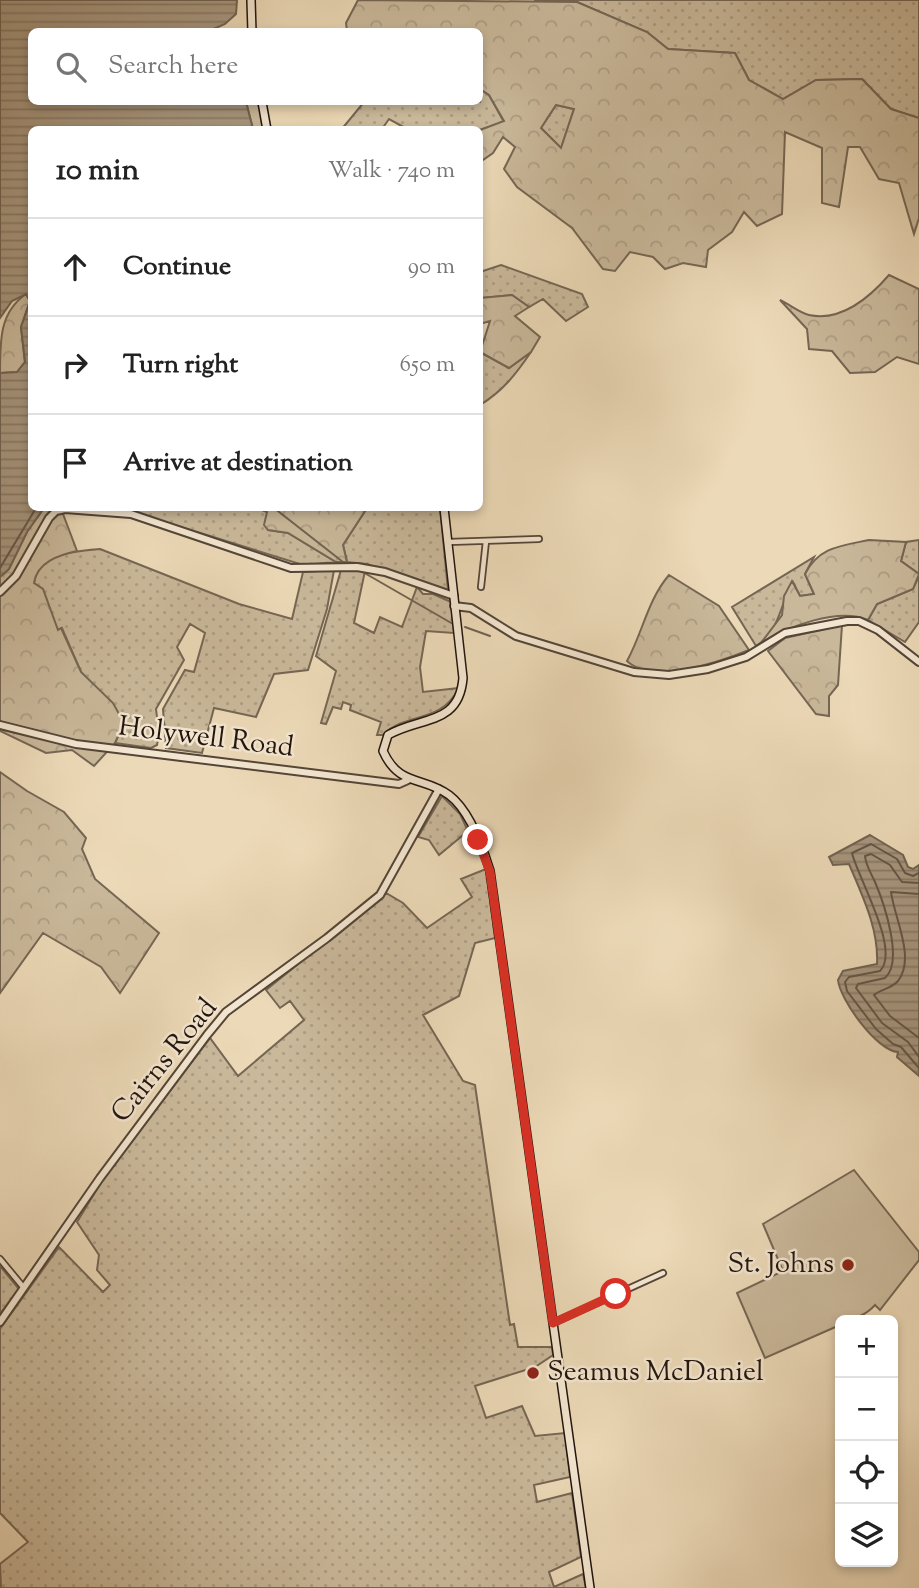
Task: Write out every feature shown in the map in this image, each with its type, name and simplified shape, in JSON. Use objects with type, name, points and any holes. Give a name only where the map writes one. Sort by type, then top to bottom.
[{"type":"main road","points":[[251,0],[252,28]]},
{"type":"main road","points":[[263,105],[266,126]]},
{"type":"main road","points":[[444,511],[463,678],[458,704],[435,718],[396,730],[388,735],[384,743],[388,762],[408,780],[439,789],[451,796],[464,814],[490,872],[590,1588]]},
{"type":"street","points":[[0,592],[16,576],[49,518],[56,511]]},
{"type":"street","points":[[91,511],[131,514],[291,568],[357,566],[385,572],[454,596]]},
{"type":"street","points":[[448,542],[539,539]]},
{"type":"street","points":[[481,587],[486,541]]},
{"type":"street","points":[[454,606],[471,608],[516,636],[634,672],[669,675],[708,669],[746,657],[785,633],[846,621],[859,621],[878,629],[919,662]]},
{"type":"street","name":"Holywell Road","points":[[0,725],[76,744],[399,784],[408,780]]},
{"type":"street","name":"Cairns Road","points":[[0,1322],[99,1180],[226,1012],[327,938],[380,895],[439,789]]},
{"type":"street","points":[[0,1259],[24,1288]]},
{"type":"street","points":[[553,1323],[663,1273]]},
{"type":"green space","points":[[358,0],[577,2],[647,32],[668,49],[735,53],[749,80],[783,99],[816,80],[862,79],[891,109],[919,118],[919,218],[914,234],[899,183],[879,179],[860,147],[848,147],[839,207],[822,203],[822,148],[785,132],[782,214],[757,226],[744,212],[732,232],[708,250],[706,267],[683,263],[665,269],[653,257],[630,252],[615,271],[603,269],[572,228],[517,187],[504,169],[515,147],[503,137],[493,153],[483,160],[483,129],[504,121],[489,95],[483,91],[483,28],[347,28],[346,23]],"holes":[[[556,105],[574,109],[561,148],[541,128]]]},
{"type":"green space","points":[[534,0],[919,0],[919,118],[891,109],[862,79],[816,80],[783,99],[749,80],[735,53],[668,49],[647,32],[577,2]]},
{"type":"green space","points":[[483,91],[489,95],[504,122],[483,129],[483,126],[402,126],[389,119],[384,126],[344,126],[362,105],[483,105]]},
{"type":"green space","points":[[247,105],[260,105],[263,126],[252,126]]},
{"type":"green space","points":[[556,105],[574,109],[561,148],[541,128]]},
{"type":"green space","points":[[501,265],[582,294],[588,307],[566,321],[543,299],[529,307],[512,295],[483,298],[483,271]]},
{"type":"green space","points":[[889,275],[919,289],[919,364],[897,357],[875,372],[850,373],[832,351],[809,349],[807,329],[780,300],[809,315],[833,315],[864,299]]},
{"type":"green space","points":[[26,294],[28,298],[28,307],[21,327],[25,362],[17,372],[0,373],[3,328],[17,301]]},
{"type":"green space","points":[[512,295],[529,307],[515,316],[540,337],[531,352],[509,368],[483,354],[483,343],[490,321],[483,323],[483,298]]},
{"type":"green space","points":[[531,352],[520,368],[496,394],[483,403],[483,354],[509,368]]},
{"type":"green space","points":[[42,511],[60,511],[77,551],[56,557],[44,565],[34,583],[43,589],[58,630],[61,628],[81,672],[113,703],[124,723],[115,743],[94,766],[72,750],[46,753],[0,731],[0,577],[9,569],[27,532]]},
{"type":"green space","points":[[130,511],[265,511],[268,530],[288,533],[336,562],[303,565]]},
{"type":"green space","points":[[265,511],[365,511],[343,545],[347,562],[336,562],[288,533],[268,530],[264,525],[267,512]]},
{"type":"green space","points":[[365,511],[440,511],[448,590],[423,585],[367,564],[347,562],[343,545]]},
{"type":"green space","points":[[869,540],[906,542],[901,561],[919,574],[913,589],[877,604],[868,620],[828,617],[798,625],[761,643],[782,615],[784,596],[792,581],[800,596],[814,594],[805,574],[817,558],[831,549]]},
{"type":"green space","points":[[919,540],[919,574],[901,561],[906,542]]},
{"type":"green space","points":[[100,549],[239,604],[292,619],[303,572],[334,570],[327,609],[308,670],[274,674],[256,717],[214,708],[202,753],[166,748],[163,709],[185,670],[194,672],[205,633],[190,624],[177,647],[184,660],[156,709],[159,733],[157,745],[151,748],[115,743],[124,723],[81,672],[62,628],[58,630],[34,583],[37,573],[50,560],[60,555]]},
{"type":"green space","points":[[814,557],[805,574],[814,594],[800,596],[793,582],[775,625],[756,646],[732,607]]},
{"type":"green space","points":[[341,570],[365,571],[354,623],[374,633],[380,617],[402,627],[417,587],[423,594],[433,594],[451,602],[454,633],[426,631],[420,667],[423,692],[459,688],[442,708],[402,723],[383,735],[377,735],[381,722],[350,710],[351,705],[343,702],[341,709],[333,707],[326,724],[321,723],[336,671],[316,656]]},
{"type":"green space","points":[[669,575],[719,606],[749,650],[704,665],[669,671],[638,668],[627,661],[655,595]]},
{"type":"green space","points":[[919,576],[919,622],[905,642],[868,620],[877,604],[913,589]]},
{"type":"green space","points":[[842,625],[838,685],[829,696],[829,716],[816,714],[768,651],[785,638]]},
{"type":"green space","points":[[0,772],[64,812],[86,838],[82,849],[95,879],[159,933],[120,993],[101,967],[43,933],[0,993]]},
{"type":"green space","points":[[442,796],[460,814],[468,831],[439,855],[429,840],[418,837]]},
{"type":"green space","points":[[486,869],[495,938],[475,943],[459,996],[423,1015],[463,1081],[475,1085],[510,1325],[514,1324],[518,1347],[552,1347],[553,1355],[535,1367],[475,1386],[486,1418],[522,1406],[535,1436],[565,1433],[570,1477],[534,1485],[537,1502],[572,1493],[581,1557],[549,1572],[554,1587],[583,1574],[586,1588],[1,1588],[0,1564],[28,1542],[0,1513],[0,1329],[59,1247],[103,1292],[110,1285],[97,1270],[99,1255],[77,1222],[102,1181],[210,1038],[238,1076],[304,1020],[290,1001],[280,1008],[266,990],[386,893],[403,903],[427,928],[472,897],[461,879]]},
{"type":"green space","name":"St. Johns","points":[[854,1170],[919,1252],[919,1260],[880,1310],[875,1305],[861,1315],[835,1315],[835,1327],[765,1358],[737,1293],[783,1271],[763,1224]]},
{"type":"green space","points":[[0,1266],[19,1289],[0,1314]]},
{"type":"water","points":[[0,0],[237,0],[236,14],[216,28],[28,28],[28,105],[247,105],[252,126],[28,126],[28,298],[26,294],[12,301],[0,318]]},
{"type":"water","points":[[28,307],[28,511],[42,511],[27,532],[9,569],[0,577],[0,373],[17,372],[25,362],[21,327]]},
{"type":"water","points":[[870,835],[903,855],[908,867],[913,869],[919,865],[919,1076],[897,1057],[898,1052],[889,1049],[870,1034],[845,1000],[838,980],[843,971],[877,964],[877,951],[869,912],[849,864],[833,865],[829,857]]},
{"type":"waterway","points":[[278,511],[343,562]]},
{"type":"waterway","points":[[361,571],[453,624]]},
{"type":"waterway","points":[[465,627],[490,636]]},
{"type":"place","name":"St. Johns","points":[[848,1265]]},
{"type":"place","name":"Seamus McDaniel","points":[[533,1373]]},
{"type":"route","points":[[478,840],[490,872],[553,1323],[616,1294]]}]
